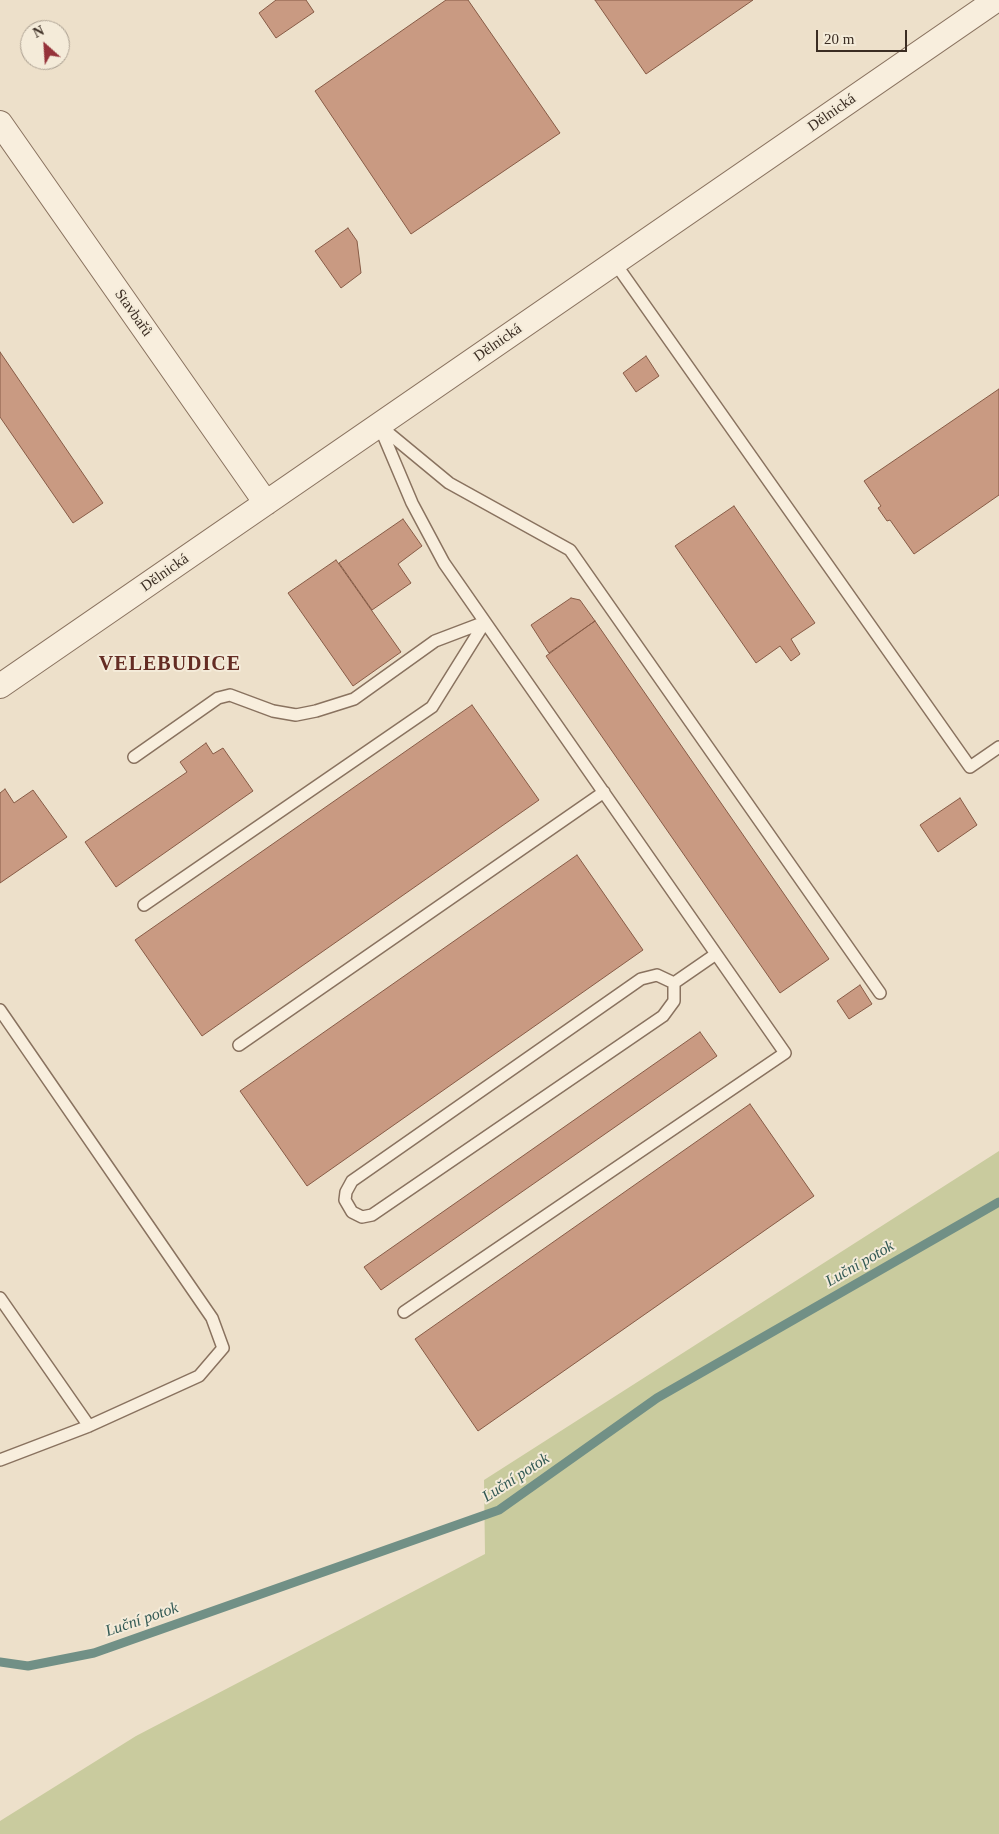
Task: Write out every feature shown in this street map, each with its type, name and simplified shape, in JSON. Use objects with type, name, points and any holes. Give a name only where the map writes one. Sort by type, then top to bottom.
[{"type":"street","name":"Dělnická","points":[[0,686],[996,0]]},
{"type":"street","name":"Stavbařů","points":[[0,123],[266,503]]},
{"type":"lane","points":[[615,263],[970,767],[999,747]]},
{"type":"lane","points":[[379,425],[412,503],[444,563],[785,1053],[404,1312]]},
{"type":"lane","points":[[379,425],[449,483],[570,550],[880,993]]},
{"type":"lane","points":[[134,756],[218,698],[230,695],[273,711],[296,715],[354,699],[435,641],[486,622]]},
{"type":"lane","points":[[144,905],[432,706],[486,622]]},
{"type":"lane","points":[[239,1045],[604,792]]},
{"type":"lane","points":[[674,983],[716,954]]},
{"type":"lane","points":[[657,975],[674,983],[674,1001],[663,1016],[372,1215],[362,1217],[352,1212],[345,1200],[346,1192],[352,1181],[641,979],[657,975]]},
{"type":"lane","points":[[0,1010],[212,1318],[223,1348],[199,1376],[89,1426],[0,1460]]},
{"type":"lane","points":[[0,1298],[89,1426]]},
{"type":"green space","points":[[999,1151],[999,1834],[0,1834],[0,1821],[136,1736],[485,1554],[484,1480]]},
{"type":"building","points":[[276,0],[306,0],[314,12],[276,38],[259,13]]},
{"type":"building","points":[[446,0],[468,0],[560,133],[411,234],[315,91]]},
{"type":"building","points":[[595,0],[753,0],[646,74]]},
{"type":"building","points":[[348,228],[357,241],[361,273],[341,288],[315,251]]},
{"type":"building","points":[[0,352],[103,503],[73,523],[0,417]]},
{"type":"building","points":[[646,356],[659,376],[636,392],[623,373]]},
{"type":"building","points":[[999,389],[999,495],[914,554],[890,520],[887,521],[878,508],[881,506],[864,481]]},
{"type":"building","points":[[734,506],[815,623],[791,639],[800,654],[791,661],[780,646],[756,663],[675,546]]},
{"type":"building","points":[[403,519],[422,546],[398,564],[411,583],[372,610],[339,563]]},
{"type":"building","points":[[336,560],[401,652],[353,686],[288,593]]},
{"type":"building","points":[[571,598],[580,600],[595,621],[549,653],[531,625]]},
{"type":"building","points":[[595,621],[829,959],[780,993],[546,656]]},
{"type":"building","points":[[472,705],[539,800],[202,1036],[135,940]]},
{"type":"building","points":[[206,743],[213,754],[223,748],[253,791],[116,887],[85,842],[187,772],[180,762]]},
{"type":"building","points":[[5,789],[14,803],[33,790],[67,837],[0,883],[0,793]]},
{"type":"building","points":[[960,798],[977,825],[938,852],[920,825]]},
{"type":"building","points":[[577,855],[643,950],[307,1186],[240,1091]]},
{"type":"building","points":[[860,985],[872,1004],[849,1019],[837,1001]]},
{"type":"building","points":[[700,1032],[717,1056],[381,1290],[364,1267]]},
{"type":"building","points":[[750,1104],[814,1196],[478,1431],[415,1339]]},
{"type":"waterway","name":"Luční potok","points":[[0,1662],[28,1666],[94,1653],[499,1510],[657,1398],[999,1202]]},
{"type":"district","name":"VELEBUDICE","points":[[170,665]]}]
